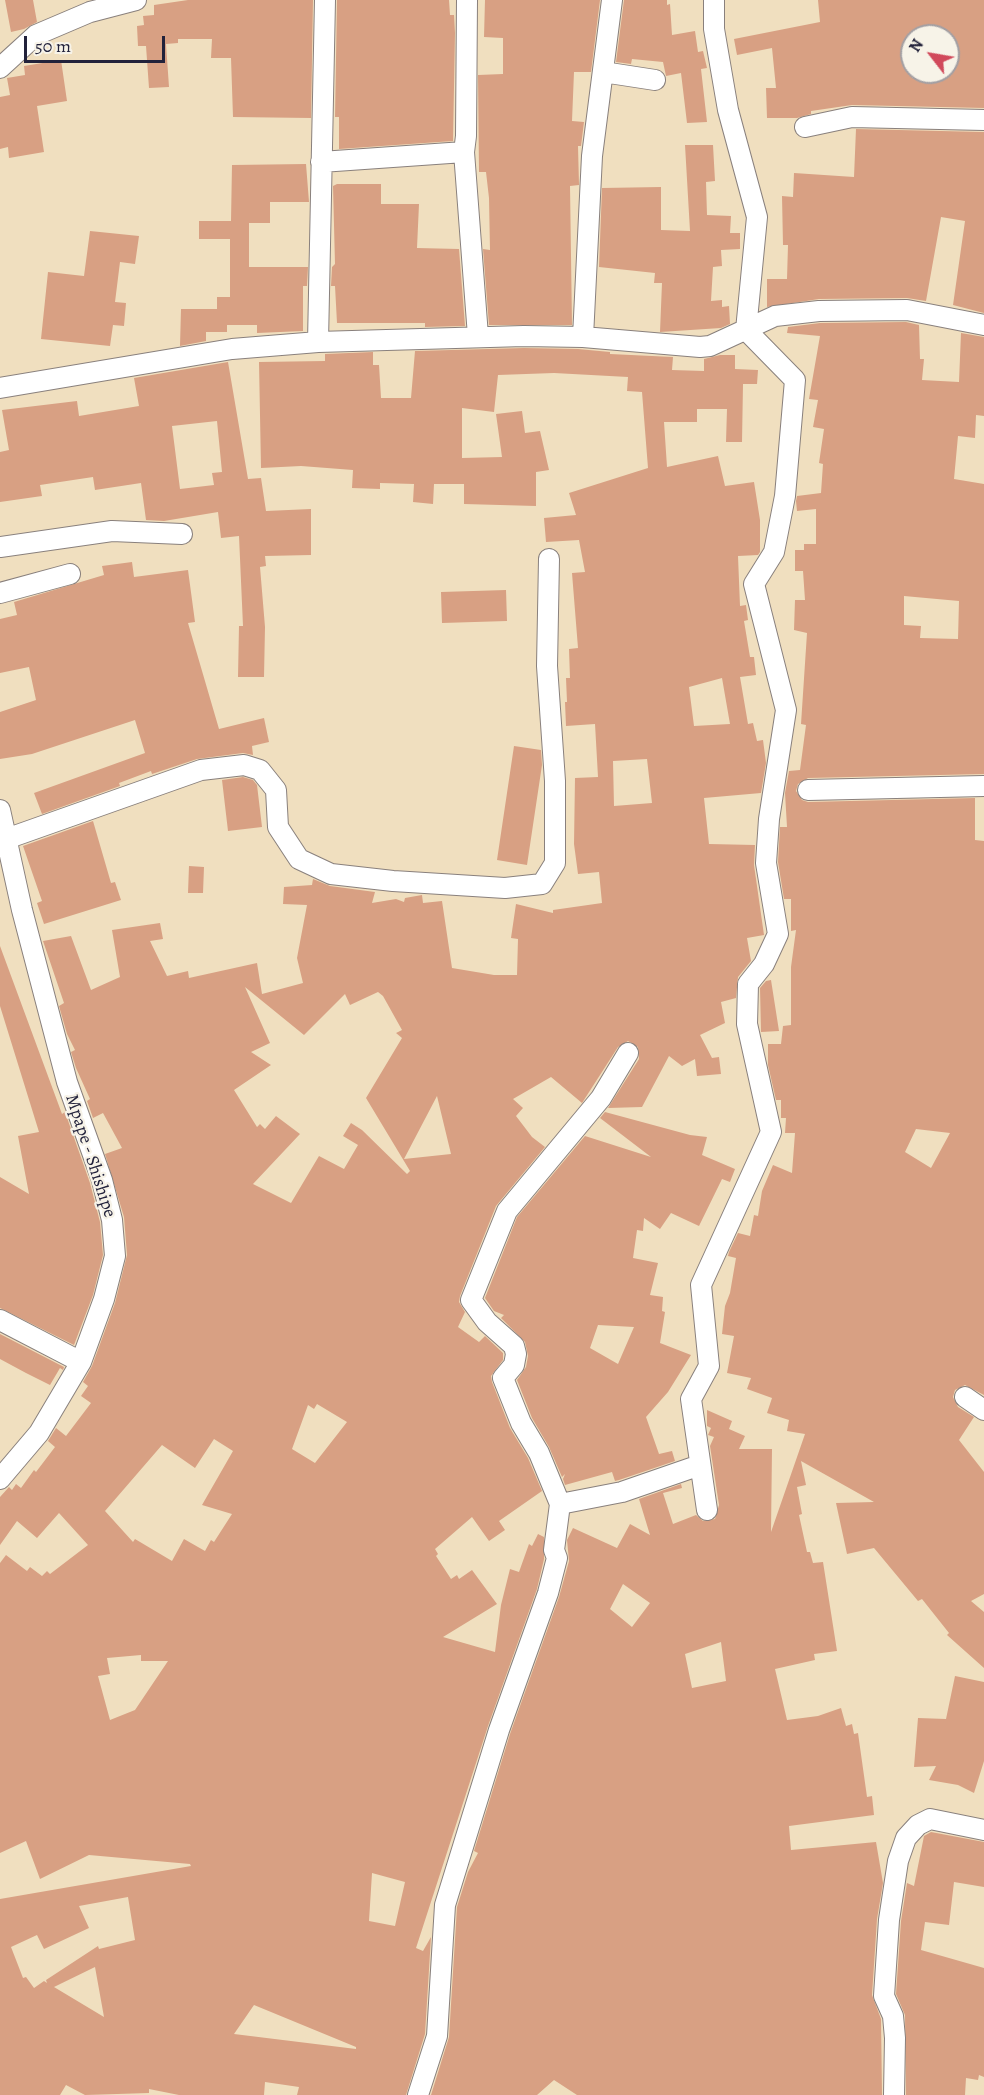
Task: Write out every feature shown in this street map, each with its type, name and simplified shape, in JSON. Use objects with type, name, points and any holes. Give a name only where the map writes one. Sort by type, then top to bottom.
[{"type":"street","points":[[0,68],[36,35],[90,12],[136,0]]},
{"type":"street","points":[[318,342],[325,0]]},
{"type":"street","points":[[467,0],[464,152],[478,336]]},
{"type":"street","points":[[583,338],[592,156],[612,0]]},
{"type":"street","points":[[707,1510],[691,1399],[709,1366],[702,1285],[771,1132],[747,1024],[748,984],[764,964],[778,934],[766,863],[769,819],[786,710],[754,584],[774,552],[785,496],[795,380],[746,330],[757,217],[728,110],[714,29],[714,0]]},
{"type":"street","points":[[603,72],[655,80]]},
{"type":"street","points":[[805,127],[852,117],[984,120]]},
{"type":"street","points":[[321,162],[464,152]]},
{"type":"street","points":[[0,388],[232,349],[318,342],[478,336],[583,338],[700,347],[746,330],[775,316],[819,311],[907,310],[984,325]]},
{"type":"street","points":[[0,547],[112,531],[182,534]]},
{"type":"street","points":[[6,839],[201,770],[244,765],[260,770],[276,790],[278,827],[299,859],[331,874],[393,881],[505,888],[542,884],[555,863],[555,781],[547,666],[549,559]]},
{"type":"street","points":[[0,593],[70,574]]},
{"type":"street","points":[[808,790],[984,786]]},
{"type":"street","name":"Mpape - Shishipe","points":[[0,812],[22,910],[67,1083],[102,1180],[112,1220],[115,1256],[104,1299],[81,1362],[39,1433],[0,1479]]},
{"type":"street","points":[[418,2095],[437,2036],[445,1905],[499,1730],[548,1593],[558,1558],[554,1550],[560,1504],[539,1453],[521,1423],[503,1378],[514,1365],[516,1354],[514,1346],[487,1322],[471,1300],[507,1211],[601,1098],[628,1053]]},
{"type":"street","points":[[0,1320],[81,1362]]},
{"type":"street","points":[[965,1397],[984,1410]]},
{"type":"street","points":[[560,1504],[622,1492],[700,1465]]},
{"type":"street","points":[[894,2095],[893,2016],[884,1996],[887,1938],[898,1861],[906,1838],[918,1825],[930,1820],[984,1830]]},
{"type":"building","points":[[5,0],[33,0],[37,22],[24,29],[11,32]]},
{"type":"building","points":[[188,0],[313,0],[311,118],[233,117],[231,58],[211,58],[212,39],[178,39],[178,43],[166,44],[169,87],[149,88],[146,46],[138,46],[137,26],[144,25],[143,16],[154,15],[154,5]]},
{"type":"building","points":[[337,0],[449,0],[450,15],[454,15],[455,33],[453,141],[339,149],[339,117],[335,117]]},
{"type":"building","points":[[485,0],[600,0],[591,72],[574,72],[572,121],[584,122],[581,146],[578,146],[579,185],[570,186],[572,325],[489,325],[483,249],[490,250],[489,198],[486,172],[479,172],[478,75],[503,74],[503,38],[484,37]]},
{"type":"building","points":[[624,0],[667,0],[667,5],[670,4],[672,35],[695,31],[698,52],[703,51],[707,68],[701,69],[707,122],[687,123],[681,73],[666,76],[663,62],[632,59],[631,64],[616,62]]},
{"type":"building","points":[[818,0],[984,0],[984,108],[852,105],[811,111],[811,114],[797,118],[767,118],[766,88],[776,88],[772,48],[737,55],[734,39],[820,22]]},
{"type":"building","points":[[61,60],[67,101],[37,106],[44,152],[9,158],[8,147],[0,149],[0,97],[10,95],[7,78],[25,75],[24,66]]},
{"type":"building","points":[[856,129],[984,132],[984,313],[953,305],[965,221],[941,217],[926,301],[907,298],[819,299],[767,307],[767,279],[787,279],[788,245],[783,245],[782,196],[793,197],[794,173],[854,177]]},
{"type":"building","points":[[685,145],[713,145],[715,181],[706,182],[707,215],[731,216],[730,233],[740,233],[740,249],[721,250],[722,266],[713,267],[711,301],[722,300],[722,307],[729,306],[730,324],[721,328],[660,332],[662,283],[654,283],[655,273],[599,267],[602,188],[661,187],[661,230],[690,231]]},
{"type":"building","points":[[306,164],[309,202],[270,202],[270,223],[249,223],[249,267],[308,267],[307,286],[303,286],[303,331],[257,333],[257,325],[227,325],[227,332],[206,332],[206,341],[180,346],[181,309],[217,309],[217,297],[230,297],[230,239],[199,239],[199,221],[231,221],[232,165]]},
{"type":"building","points":[[337,184],[381,184],[381,204],[419,204],[417,248],[459,249],[465,326],[425,327],[425,323],[337,323],[335,286],[331,286],[332,267],[335,264],[333,186]]},
{"type":"building","points":[[90,231],[139,236],[135,264],[120,262],[115,302],[126,303],[124,326],[113,325],[110,346],[41,339],[48,272],[84,276]]},
{"type":"building","points":[[906,322],[919,325],[920,359],[924,359],[922,380],[959,382],[961,333],[984,337],[984,416],[976,415],[975,438],[958,436],[954,479],[984,484],[984,774],[808,778],[798,784],[796,791],[802,800],[808,802],[975,798],[975,840],[984,841],[984,1395],[965,1385],[955,1390],[953,1397],[958,1407],[974,1417],[959,1440],[984,1472],[984,1594],[971,1601],[984,1612],[984,1668],[947,1635],[949,1633],[922,1599],[918,1601],[874,1548],[847,1554],[836,1503],[874,1502],[801,1461],[806,1485],[797,1487],[802,1514],[799,1515],[807,1552],[810,1552],[813,1563],[823,1562],[837,1651],[814,1654],[815,1660],[775,1669],[787,1720],[818,1716],[841,1708],[846,1726],[852,1724],[854,1734],[858,1733],[867,1797],[872,1796],[874,1815],[789,1826],[791,1850],[876,1842],[883,1883],[877,1919],[872,1995],[881,2019],[882,2095],[577,2095],[554,2080],[537,2095],[431,2095],[449,2037],[457,1907],[468,1872],[478,1853],[474,1851],[510,1734],[559,1597],[569,1561],[567,1540],[573,1528],[617,1548],[630,1524],[650,1535],[639,1499],[681,1484],[682,1488],[663,1493],[673,1524],[696,1515],[703,1521],[715,1519],[719,1505],[710,1446],[714,1437],[708,1435],[711,1428],[707,1426],[707,1410],[732,1421],[729,1429],[745,1436],[739,1449],[772,1449],[771,1532],[805,1434],[787,1431],[789,1420],[767,1413],[772,1398],[747,1389],[751,1378],[727,1373],[734,1336],[722,1334],[725,1306],[730,1293],[736,1258],[728,1256],[729,1252],[738,1233],[750,1236],[754,1215],[758,1216],[762,1191],[773,1165],[792,1173],[795,1133],[785,1133],[786,1118],[781,1118],[781,1100],[776,1100],[768,1065],[768,1044],[781,1044],[783,1026],[791,1025],[791,967],[796,930],[791,931],[791,899],[784,899],[778,862],[780,827],[787,827],[785,793],[789,771],[800,770],[806,725],[801,724],[807,633],[794,630],[795,600],[805,600],[803,571],[795,571],[795,550],[804,550],[804,544],[816,544],[816,509],[797,511],[796,501],[797,496],[821,493],[823,464],[819,463],[824,429],[813,427],[818,400],[809,399],[820,336],[787,333],[788,327],[820,323]],"holes":[[[904,596],[959,601],[958,639],[920,638],[921,626],[904,625]],[[916,1129],[950,1133],[931,1168],[905,1152]],[[623,1584],[650,1603],[632,1627],[610,1609]],[[721,1642],[726,1681],[692,1688],[685,1654]]]},
{"type":"building","points":[[578,349],[610,352],[610,354],[673,357],[672,370],[704,371],[704,359],[720,355],[735,355],[735,369],[758,370],[757,384],[743,384],[742,442],[726,442],[727,409],[697,409],[697,422],[664,422],[667,467],[718,456],[725,486],[754,482],[760,520],[760,552],[758,555],[738,556],[740,606],[746,605],[748,620],[744,621],[750,657],[754,657],[756,675],[740,677],[748,724],[753,723],[757,741],[763,740],[766,763],[761,793],[704,798],[709,844],[755,845],[754,865],[764,935],[747,938],[751,961],[738,977],[736,998],[721,1002],[725,1023],[700,1035],[712,1058],[719,1057],[721,1074],[697,1076],[695,1059],[682,1066],[669,1056],[642,1107],[608,1108],[639,1059],[638,1047],[628,1041],[618,1047],[582,1103],[551,1077],[513,1099],[523,1108],[516,1116],[532,1137],[545,1147],[496,1206],[460,1296],[459,1302],[465,1312],[458,1327],[479,1342],[485,1336],[503,1353],[503,1360],[491,1376],[492,1382],[510,1428],[528,1458],[542,1491],[499,1521],[505,1530],[489,1541],[472,1517],[435,1549],[438,1554],[436,1556],[451,1579],[457,1575],[459,1579],[472,1570],[497,1604],[443,1637],[495,1652],[501,1605],[510,1569],[519,1572],[529,1544],[532,1546],[538,1534],[544,1537],[544,1559],[537,1589],[488,1726],[416,1948],[423,1951],[431,1937],[425,2034],[406,2095],[297,2095],[299,2087],[265,2082],[264,2095],[179,2095],[149,2089],[149,2093],[85,2095],[66,2085],[60,2095],[0,2095],[0,1899],[191,1866],[190,1864],[89,1855],[40,1879],[26,1841],[0,1853],[0,1563],[6,1555],[27,1571],[30,1567],[42,1576],[47,1571],[50,1574],[88,1545],[59,1513],[37,1538],[17,1521],[0,1545],[0,1497],[9,1487],[12,1490],[16,1484],[21,1488],[55,1447],[48,1441],[56,1428],[66,1436],[91,1403],[81,1396],[88,1386],[83,1382],[92,1366],[115,1303],[127,1255],[124,1217],[105,1154],[122,1148],[103,1113],[93,1118],[87,1101],[90,1099],[76,1068],[71,1052],[75,1050],[67,1034],[59,1006],[64,1003],[43,941],[71,936],[91,990],[120,977],[112,930],[160,923],[163,939],[150,941],[167,976],[188,971],[189,978],[257,963],[262,994],[303,983],[297,958],[307,905],[283,904],[284,887],[312,885],[313,879],[330,886],[375,892],[372,903],[396,899],[404,902],[405,898],[422,895],[423,903],[442,901],[452,968],[494,975],[517,975],[518,939],[511,938],[516,904],[553,913],[553,910],[602,903],[599,872],[578,874],[574,844],[575,778],[598,777],[595,724],[566,726],[566,678],[570,678],[569,649],[578,648],[572,573],[585,572],[579,540],[546,542],[544,518],[576,515],[569,493],[648,468],[642,392],[627,391],[628,377],[554,373],[498,375],[494,412],[462,408],[462,458],[502,457],[496,414],[522,411],[525,433],[540,431],[549,470],[536,472],[536,506],[464,504],[464,484],[434,484],[433,504],[413,502],[414,484],[380,483],[380,489],[352,488],[353,470],[301,466],[261,468],[259,362],[325,361],[325,354],[373,352],[373,365],[379,365],[381,398],[411,398],[415,351]],"holes":[[[722,678],[730,724],[694,726],[689,687]],[[647,759],[652,803],[614,806],[613,761]],[[245,987],[304,1035],[345,994],[350,1005],[378,992],[383,996],[402,1030],[396,1033],[402,1038],[366,1098],[410,1171],[407,1174],[362,1130],[351,1123],[343,1136],[358,1145],[344,1169],[319,1156],[291,1203],[253,1184],[300,1134],[276,1116],[265,1129],[260,1124],[257,1127],[234,1090],[271,1065],[251,1052],[270,1043]],[[437,1096],[451,1154],[404,1159]],[[317,1404],[347,1422],[315,1463],[292,1449],[308,1405],[314,1409]],[[214,1439],[233,1451],[202,1505],[232,1514],[214,1542],[211,1540],[205,1551],[184,1539],[172,1561],[135,1539],[133,1542],[105,1511],[162,1445],[195,1468]],[[141,1655],[141,1661],[168,1661],[135,1710],[110,1720],[98,1676],[110,1674],[107,1658]],[[372,1873],[405,1882],[395,1926],[369,1921]],[[128,1897],[135,1940],[99,1949],[98,1946],[46,1980],[47,1983],[44,1981],[34,1988],[26,1977],[23,1978],[11,1947],[37,1935],[44,1949],[89,1928],[79,1906]],[[95,1967],[104,2017],[54,1987]],[[254,2005],[356,2047],[356,2049],[234,2034]]]},
{"type":"building","points":[[228,362],[248,479],[261,478],[266,511],[311,509],[311,555],[265,556],[266,566],[260,567],[265,627],[264,677],[238,677],[239,626],[243,626],[239,536],[221,538],[218,512],[164,521],[146,520],[141,483],[95,490],[93,477],[40,485],[42,496],[0,502],[0,452],[9,450],[2,410],[77,401],[79,416],[139,406],[134,378]],"holes":[[[217,421],[222,472],[212,473],[214,485],[180,489],[172,426]]]},
{"type":"building","points":[[132,562],[134,577],[188,570],[195,622],[188,623],[219,729],[264,718],[269,742],[252,746],[253,755],[243,753],[197,759],[152,774],[151,771],[119,783],[120,786],[42,814],[34,793],[145,753],[135,720],[32,754],[0,759],[0,712],[36,700],[29,667],[0,673],[0,619],[17,615],[14,602],[104,575],[102,566]]},
{"type":"building","points":[[506,590],[507,621],[442,623],[441,592]]},
{"type":"building","points":[[514,746],[541,750],[542,765],[527,865],[497,860]]},
{"type":"building","points":[[243,777],[253,780],[257,785],[262,827],[228,831],[222,780]]},
{"type":"building","points":[[93,821],[111,883],[115,882],[121,900],[44,924],[37,903],[42,901],[23,846]]},
{"type":"building","points":[[189,866],[204,867],[203,893],[188,893]]},
{"type":"building","points":[[0,946],[62,1114],[65,1112],[90,1183],[100,1222],[103,1255],[93,1295],[74,1345],[0,1308],[0,1177],[29,1194],[18,1136],[39,1132],[0,1006]]},
{"type":"building","points":[[771,980],[779,1031],[761,1032],[760,988],[766,981]]},
{"type":"building","points":[[605,1112],[690,1135],[707,1137],[702,1155],[735,1169],[730,1182],[722,1179],[699,1226],[671,1213],[660,1229],[644,1218],[643,1231],[637,1230],[633,1258],[658,1263],[650,1295],[663,1297],[662,1311],[665,1312],[660,1343],[691,1355],[668,1392],[646,1417],[659,1454],[672,1451],[675,1461],[615,1481],[612,1472],[565,1485],[563,1479],[565,1474],[562,1477],[549,1447],[532,1418],[517,1380],[526,1367],[528,1356],[525,1342],[501,1318],[504,1315],[494,1311],[485,1298],[517,1217],[585,1136],[651,1157],[600,1118]],"holes":[[[598,1325],[634,1327],[618,1364],[590,1348]]]},
{"type":"building","points":[[0,1334],[64,1367],[63,1370],[60,1368],[50,1385],[0,1359]]},
{"type":"building","points":[[955,1676],[984,1682],[984,1761],[974,1793],[958,1785],[929,1780],[936,1766],[914,1767],[918,1718],[946,1719]]},
{"type":"building","points":[[931,1832],[984,1842],[984,1887],[954,1882],[949,1925],[925,1922],[921,1950],[984,1968],[984,2077],[979,2075],[978,2080],[966,2078],[965,2095],[906,2095],[905,2015],[896,1994],[901,1921],[907,1883],[914,1886],[924,1836]]}]
